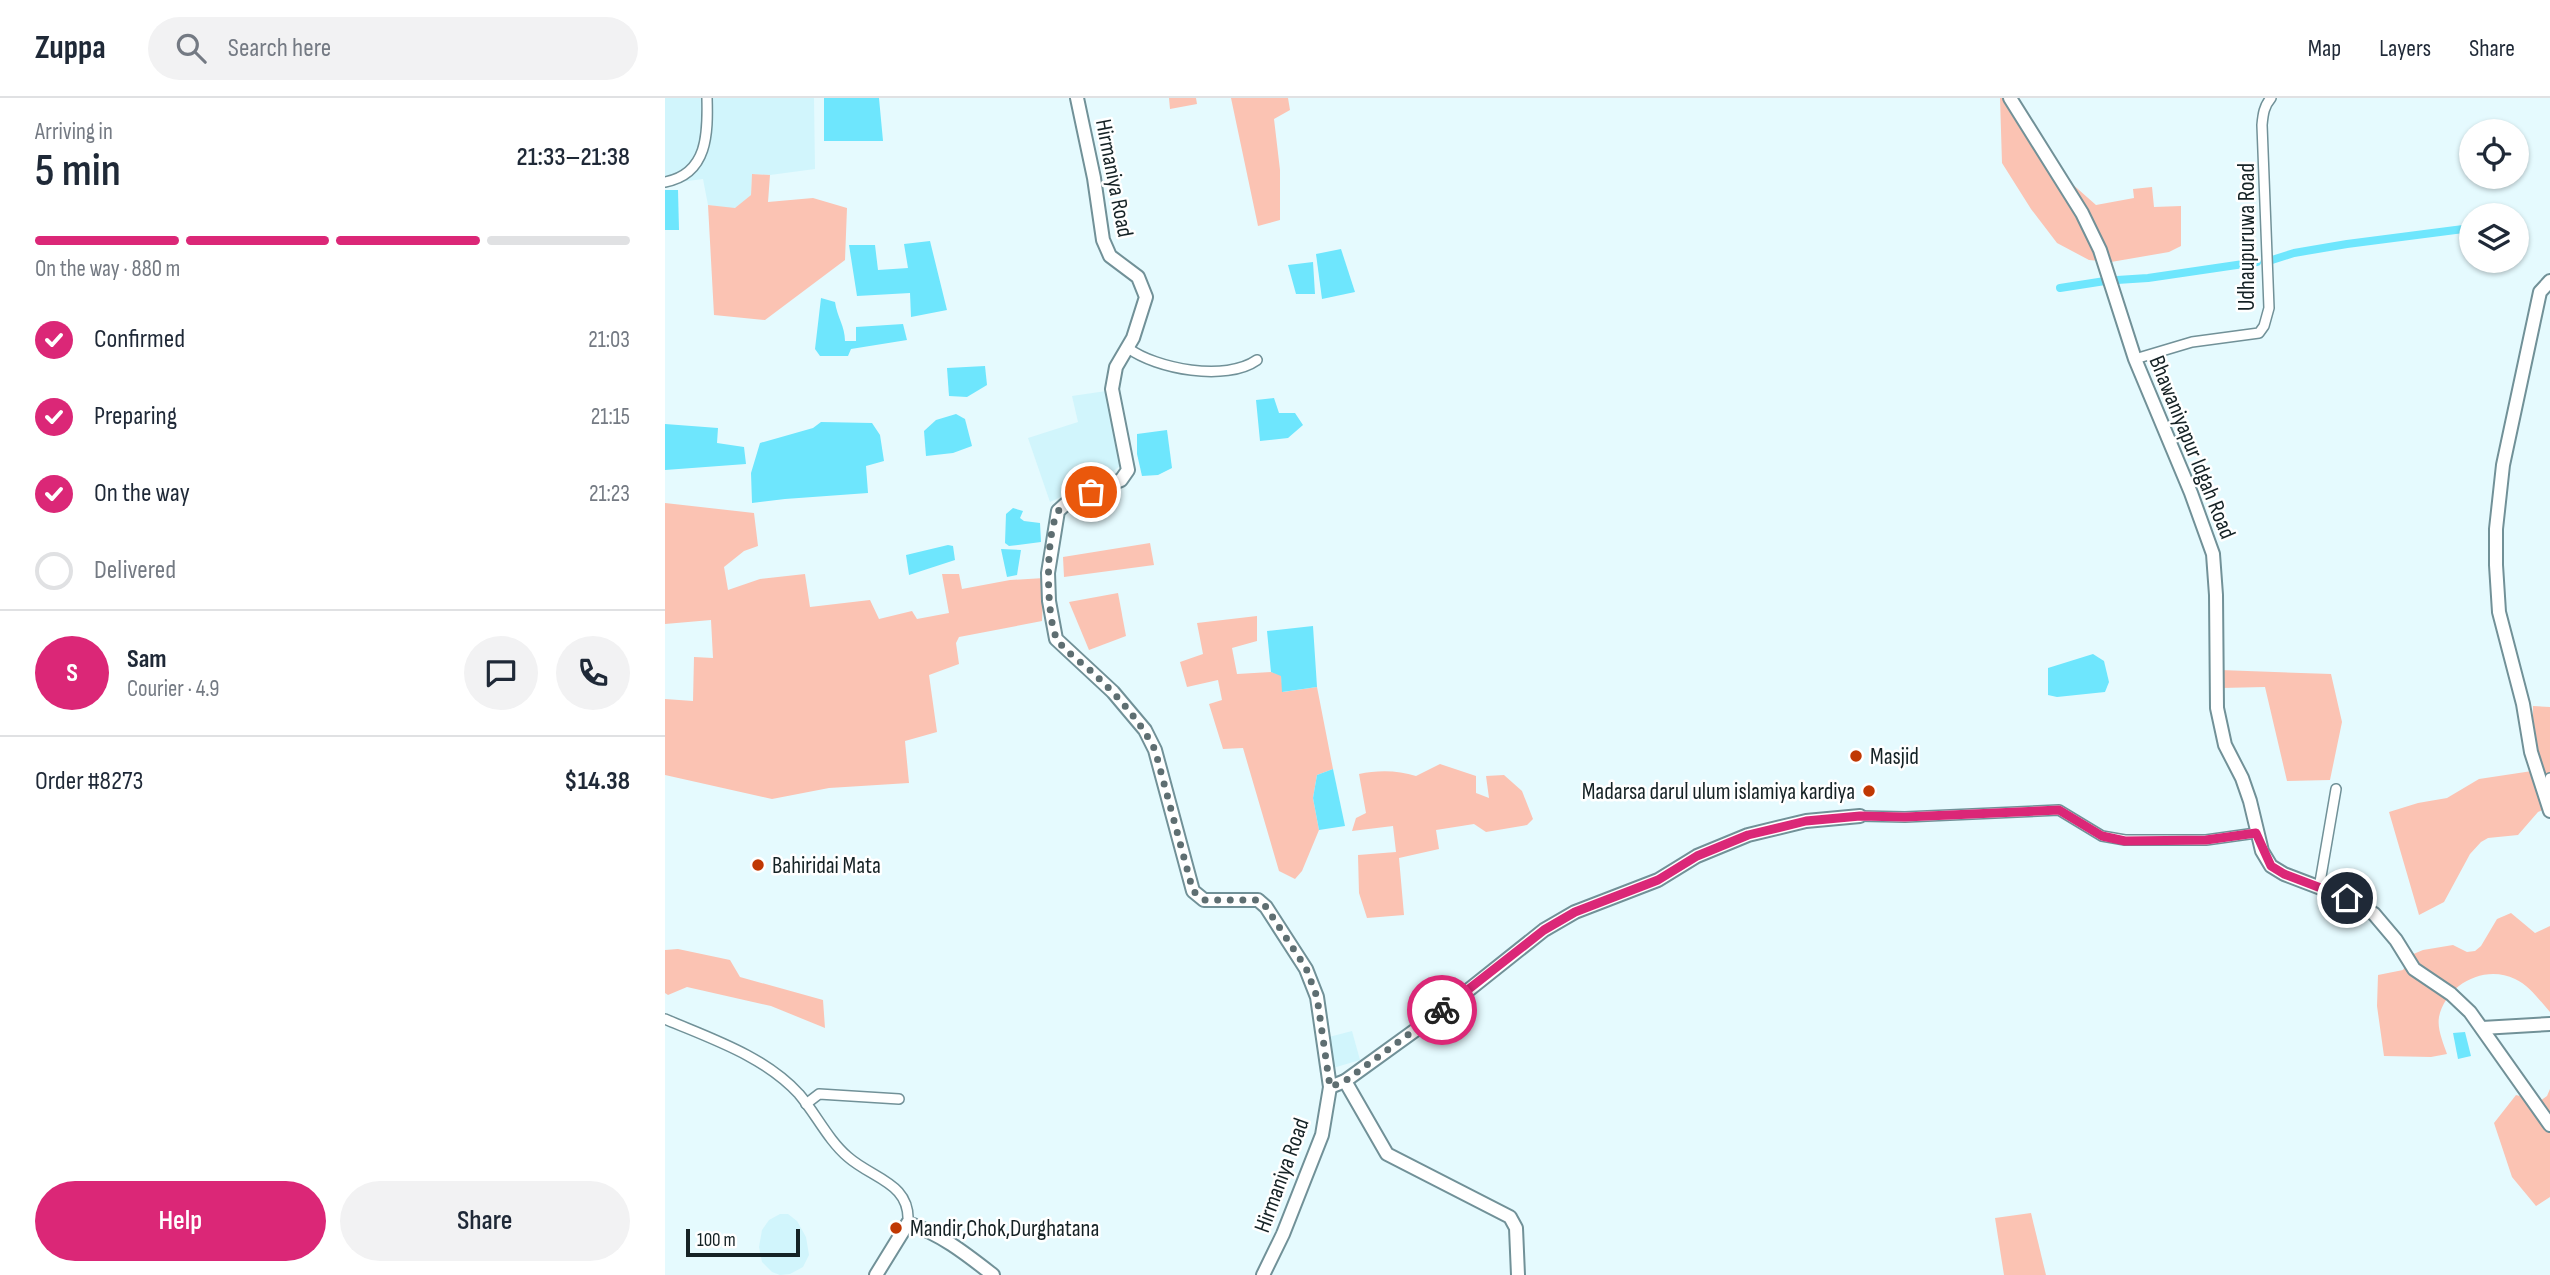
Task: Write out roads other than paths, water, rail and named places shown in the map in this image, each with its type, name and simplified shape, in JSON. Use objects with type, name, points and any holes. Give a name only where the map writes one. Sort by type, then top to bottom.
[{"type":"street","points":[[665,182],[681,178],[703,151],[707,137],[707,98]]},
{"type":"street","name":"Hirmaniya Road","points":[[1077,98],[1094,178],[1103,240],[1110,256],[1138,277],[1146,298],[1128,348],[1116,367],[1112,389],[1128,470],[1121,480],[1069,501],[1058,511],[1051,542],[1049,601],[1056,639],[1113,692],[1145,730],[1155,750],[1193,891],[1205,900],[1258,900],[1266,907],[1306,968],[1317,997],[1330,1087],[1322,1135],[1283,1234],[1263,1275]]},
{"type":"street","name":"Bhawaniyapur Idgah Road","points":[[2010,98],[2083,213],[2114,290],[2135,359],[2191,493],[2213,554],[2217,595],[2217,708],[2225,745],[2250,801],[2256,833],[2271,866],[2284,874],[2347,898],[2374,914],[2396,940],[2414,969],[2451,994],[2470,1012],[2550,1125]]},
{"type":"street","name":"Udhaupuruwa Road","points":[[2135,359],[2192,342],[2249,336],[2259,333],[2264,326],[2269,308],[2262,125],[2263,114],[2271,98]]},
{"type":"street","points":[[2548,805],[2531,752],[2523,704],[2499,612],[2496,529],[2504,465],[2528,340],[2540,292],[2550,281]]},
{"type":"street","points":[[1128,348],[1140,357],[1183,369],[1215,371],[1244,368],[1257,359]]},
{"type":"street","points":[[2548,805],[2550,778]]},
{"type":"street","points":[[2319,888],[2336,789]]},
{"type":"street","points":[[1330,1087],[1345,1081],[1446,1008],[1544,930],[1575,912],[1658,880],[1697,856],[1748,835],[1806,821],[1860,816],[1905,817],[2059,810],[2102,836],[2125,841],[2206,840],[2256,833]]},
{"type":"street","points":[[665,1019],[732,1046],[767,1067],[786,1082],[806,1104],[847,1156],[898,1190],[909,1209],[908,1223],[876,1275]]},
{"type":"street","points":[[2482,1028],[2550,1024]]},
{"type":"street","points":[[1345,1081],[1387,1154],[1510,1217],[1516,1228],[1518,1275]]},
{"type":"street","points":[[806,1104],[819,1094],[899,1099]]},
{"type":"street","points":[[908,1223],[929,1230],[993,1275]]},
{"type":"water","points":[[824,98],[879,98],[883,141],[824,141]]},
{"type":"water","points":[[665,190],[678,190],[679,230],[665,230]]},
{"type":"water","points":[[930,241],[947,310],[911,317],[910,293],[857,296],[849,245],[875,245],[878,270],[908,268],[904,244]]},
{"type":"water","points":[[1341,249],[1355,292],[1322,299],[1316,254]]},
{"type":"water","points":[[1313,262],[1315,294],[1296,294],[1288,265]]},
{"type":"water","points":[[821,298],[835,302],[845,341],[856,341],[856,327],[903,324],[907,340],[851,349],[848,356],[820,356],[815,349]]},
{"type":"water","points":[[985,366],[987,385],[967,397],[949,396],[947,368]]},
{"type":"water","points":[[1274,398],[1279,413],[1295,413],[1303,425],[1288,438],[1260,441],[1256,400]]},
{"type":"water","points":[[956,414],[965,419],[972,446],[953,453],[926,456],[924,431],[936,420]]},
{"type":"water","points":[[821,422],[872,423],[880,435],[884,461],[866,466],[868,493],[752,503],[751,473],[760,443],[813,428]]},
{"type":"water","points":[[665,424],[718,428],[717,443],[744,447],[746,464],[665,470]]},
{"type":"water","points":[[1167,430],[1172,468],[1158,475],[1142,476],[1137,454],[1137,434]]},
{"type":"water","points":[[1013,508],[1023,511],[1020,518],[1024,521],[1040,523],[1041,542],[1009,546],[1005,543],[1006,514]]},
{"type":"water","points":[[953,546],[955,560],[909,575],[906,555]]},
{"type":"water","points":[[1001,549],[1021,550],[1017,575],[1007,577]]},
{"type":"water","points":[[1313,626],[1317,687],[1282,692],[1281,676],[1271,672],[1267,631]]},
{"type":"water","points":[[2093,654],[2104,661],[2109,682],[2105,692],[2057,697],[2048,695],[2048,668]]},
{"type":"water","points":[[1333,769],[1345,826],[1319,830],[1313,798],[1317,775]]},
{"type":"water","points":[[2465,1032],[2471,1056],[2458,1059],[2453,1033]]},
{"type":"waterway","points":[[2272,260],[2294,253],[2347,244],[2459,230]]},
{"type":"waterway","points":[[2117,280],[2257,262]]},
{"type":"waterway","points":[[2060,288],[2105,281]]},
{"type":"place","name":"Masjid","points":[[1856,756]]},
{"type":"place","name":"Madarsa darul ulum islamiya kardiya","points":[[1869,791]]},
{"type":"place","name":"Bahiridai Mata","points":[[758,865]]},
{"type":"place","name":"Mandir,Chok,Durghatana","points":[[896,1228]]}]
